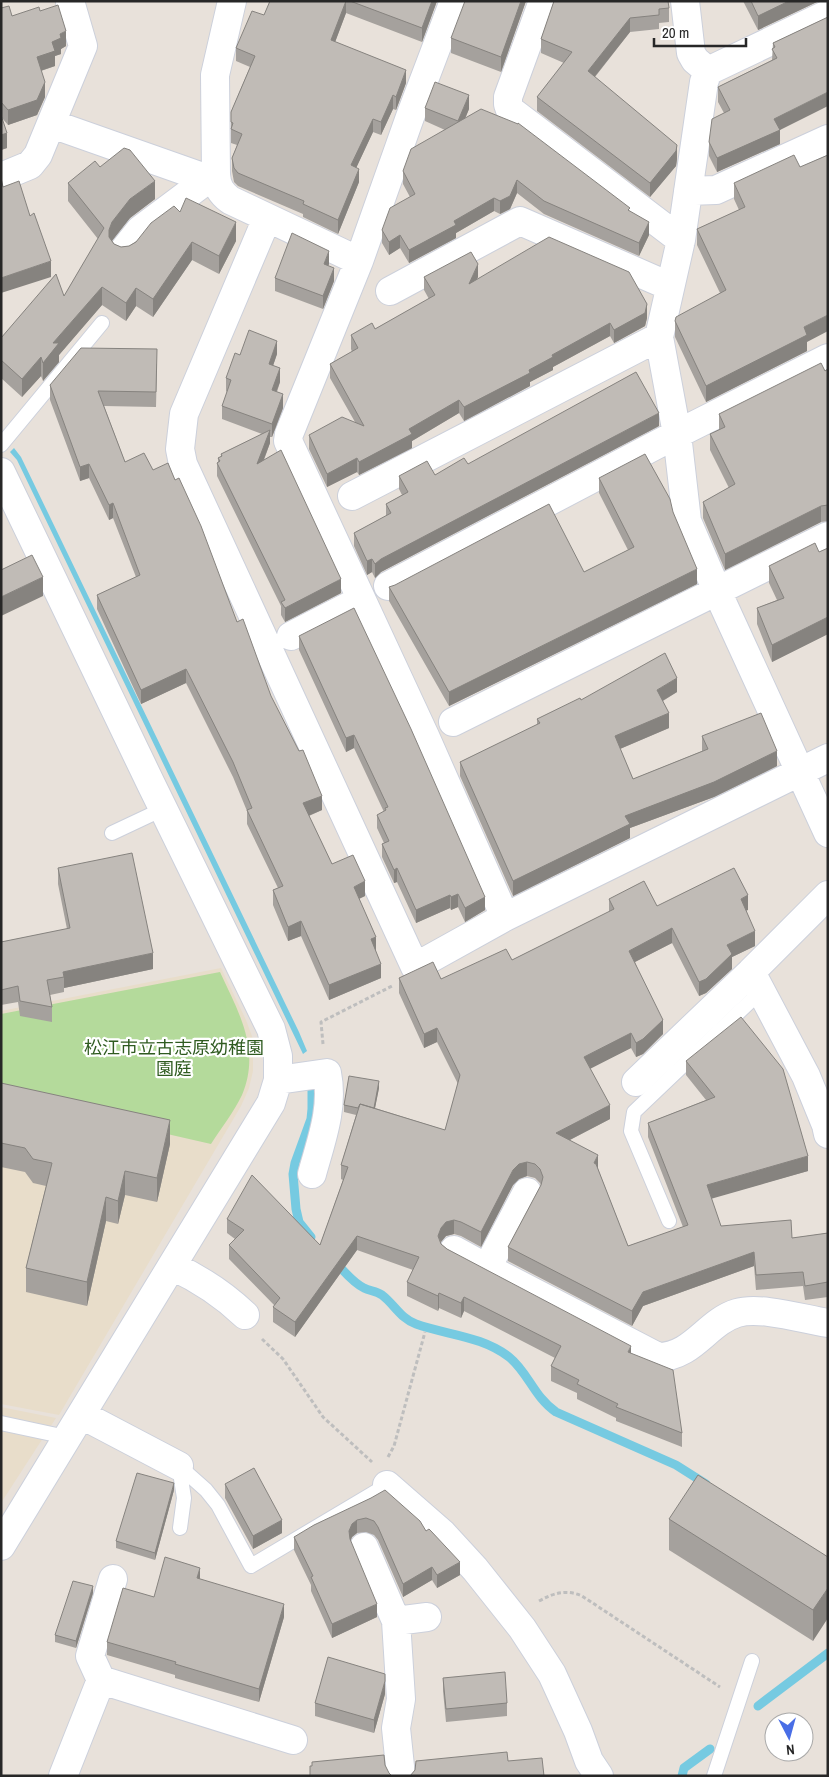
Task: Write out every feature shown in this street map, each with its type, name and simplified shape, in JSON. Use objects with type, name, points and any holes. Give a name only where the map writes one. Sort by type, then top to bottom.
[{"type":"street","points":[[1,177],[30,165],[38,154],[83,46],[70,1]]},
{"type":"street","points":[[124,250],[140,230],[212,182],[216,175],[215,75],[232,1]]},
{"type":"street","points":[[454,1],[359,261],[289,434],[288,442],[425,736],[505,917]]},
{"type":"street","points":[[543,1],[508,97],[510,110],[680,240]]},
{"type":"street","points":[[685,1],[691,53],[695,60],[708,71]]},
{"type":"street","points":[[828,14],[708,71],[704,82],[680,240],[659,337],[677,434],[687,520],[717,591],[828,833]]},
{"type":"street","points":[[52,124],[212,182],[230,200],[359,261]]},
{"type":"street","points":[[688,191],[716,190],[828,139]]},
{"type":"street","points":[[267,218],[184,414],[181,432],[181,456],[197,496],[415,967],[505,917],[828,758]]},
{"type":"street","points":[[390,291],[520,221],[669,286]]},
{"type":"street","points":[[352,496],[659,337]]},
{"type":"street","points":[[388,586],[677,434],[828,358]]},
{"type":"street","points":[[1,472],[271,1029],[278,1056],[278,1080],[271,1103],[1,1546]]},
{"type":"street","points":[[453,722],[828,536]]},
{"type":"street","points":[[291,636],[361,600]]},
{"type":"street","points":[[636,1082],[756,982],[828,895]]},
{"type":"street","points":[[756,982],[806,1076],[828,1134]]},
{"type":"street","points":[[278,1080],[327,1073],[329,1112],[312,1174]]},
{"type":"street","points":[[487,1268],[527,1192]]},
{"type":"street","points":[[454,1250],[658,1357],[676,1355],[685,1350],[725,1318],[736,1313],[752,1310],[828,1323]]},
{"type":"street","points":[[172,1266],[201,1280],[216,1290],[245,1315]]},
{"type":"street","points":[[82,1415],[179,1466]]},
{"type":"street","points":[[384,1478],[442,1533],[475,1569],[512,1615],[552,1674],[578,1731],[589,1761],[599,1776]]},
{"type":"street","points":[[364,1547],[396,1621],[401,1699],[396,1728],[401,1776]]},
{"type":"street","points":[[63,1776],[101,1680],[90,1656],[114,1579]]},
{"type":"street","points":[[396,1621],[427,1617]]},
{"type":"street","points":[[101,1680],[293,1740]]},
{"type":"lane","points":[[1,445],[102,322]]},
{"type":"lane","points":[[112,833],[163,809]]},
{"type":"lane","points":[[669,1221],[631,1131],[634,1112],[756,982]]},
{"type":"lane","points":[[1,1423],[66,1437]]},
{"type":"lane","points":[[179,1466],[206,1490],[218,1504],[251,1566],[384,1478]]},
{"type":"lane","points":[[179,1466],[184,1498],[180,1528]]},
{"type":"lane","points":[[714,1776],[752,1661]]},
{"type":"path","points":[[324,1048],[321,1022],[393,985],[415,967]]},
{"type":"path","points":[[245,1315],[246,1323],[283,1359],[323,1417],[384,1478],[425,1332]]},
{"type":"path","points":[[512,1615],[553,1593],[565,1592],[576,1594],[740,1700]]},
{"type":"shaded area","points":[[221,968],[253,1039],[253,1071],[249,1088],[241,1106],[59,1415],[1,1404],[1,1011]]},
{"type":"shaded area","points":[[1,1407],[56,1418],[1,1503]]},
{"type":"green space","name":"松江市立古志原幼稚園 園庭","points":[[220,972],[245,1032],[249,1063],[242,1095],[211,1144],[1,1096],[1,1014]]},
{"type":"water","points":[[14,448],[21,457],[299,1032],[307,1051],[303,1054],[17,460],[10,452]]},
{"type":"building","points":[[270,1],[346,1],[331,40],[406,70],[396,97],[393,95],[381,122],[373,119],[351,165],[359,169],[338,220],[303,204],[304,201],[238,173],[234,168],[232,158],[242,134],[231,129],[233,123],[231,122],[231,112],[255,56],[236,48],[252,11],[264,15]]},
{"type":"building","points":[[350,1],[432,1],[422,28]]},
{"type":"building","points":[[465,1],[521,1],[501,57],[451,38]]},
{"type":"building","points":[[554,1],[668,1],[669,8],[659,9],[659,15],[630,18],[588,71],[677,145],[676,151],[650,183],[537,97],[572,52],[541,39]]},
{"type":"building","points":[[751,1],[789,1],[758,16]]},
{"type":"building","points":[[58,5],[66,31],[60,34],[61,38],[52,42],[55,51],[37,57],[45,82],[37,100],[8,110],[1,102],[1,8],[9,6],[12,16],[39,7],[40,11]]},
{"type":"building","points":[[828,17],[828,92],[774,119],[780,130],[717,158],[709,142],[712,119],[730,110],[718,87],[777,58],[772,49],[775,47],[773,43]]},
{"type":"building","points":[[435,82],[469,95],[458,121],[425,108]]},
{"type":"building","points":[[481,109],[518,123],[630,208],[628,210],[649,222],[639,243],[544,201],[517,180],[510,196],[500,201],[494,198],[454,221],[456,225],[409,250],[400,235],[389,242],[382,230],[390,208],[415,194],[403,171],[411,149]]},
{"type":"building","points":[[1,115],[7,133],[1,135]]},
{"type":"building","points":[[124,148],[130,150],[155,181],[130,199],[112,222],[109,237],[114,244],[121,247],[129,246],[136,242],[151,223],[174,206],[180,212],[186,198],[236,222],[219,256],[192,242],[153,299],[136,288],[126,303],[102,287],[53,343],[59,343],[43,363],[41,357],[22,379],[1,360],[1,338],[56,274],[64,296],[104,228],[68,183],[95,161],[100,167]]},
{"type":"building","points":[[794,155],[800,167],[828,155],[828,315],[804,327],[807,335],[706,386],[675,321],[676,317],[726,290],[697,229],[745,207],[734,183]]},
{"type":"building","points":[[1,178],[3,187],[19,181],[30,216],[34,213],[51,261],[1,278]]},
{"type":"building","points":[[292,233],[329,251],[324,264],[334,268],[323,296],[275,278]]},
{"type":"building","points":[[549,237],[629,272],[647,304],[645,313],[614,330],[610,323],[552,355],[553,357],[529,370],[530,373],[464,407],[459,400],[409,429],[412,434],[359,462],[357,458],[327,474],[309,435],[342,417],[364,426],[330,364],[358,348],[351,335],[372,323],[375,329],[435,295],[424,277],[471,252],[478,264],[469,284]]},
{"type":"building","points":[[249,330],[277,341],[269,364],[280,368],[272,390],[283,394],[272,424],[222,406],[231,380],[226,378],[235,353],[240,355]]},
{"type":"building","points":[[81,348],[157,349],[156,392],[98,391],[125,462],[144,453],[153,470],[168,463],[175,480],[179,478],[201,526],[237,622],[243,619],[271,696],[299,751],[303,750],[322,796],[303,803],[332,864],[353,855],[365,881],[354,887],[376,937],[371,939],[381,964],[329,985],[301,921],[288,927],[273,890],[283,886],[247,810],[252,808],[233,762],[186,669],[141,690],[97,595],[140,575],[113,503],[109,505],[89,464],[80,467],[50,385]]},
{"type":"building","points":[[821,363],[825,371],[828,369],[828,505],[821,506],[725,554],[703,502],[735,484],[710,434],[725,427],[719,414]]},
{"type":"building","points":[[636,372],[659,413],[381,559],[375,564],[372,559],[367,561],[354,533],[391,513],[386,504],[408,492],[399,476],[427,461],[435,475],[464,458],[468,464]]},
{"type":"building","points":[[270,430],[257,464],[281,450],[341,579],[285,608],[281,602],[285,600],[217,463],[220,461],[218,458],[222,456],[221,454]]},
{"type":"building","points":[[645,454],[670,499],[673,512],[697,569],[449,692],[389,587],[549,504],[584,572],[634,547],[599,478]]},
{"type":"building","points":[[815,543],[819,552],[828,548],[828,617],[772,645],[757,608],[784,598],[769,566]]},
{"type":"building","points":[[32,555],[43,577],[1,597],[1,570]]},
{"type":"building","points":[[354,608],[411,729],[485,897],[465,908],[458,894],[451,897],[450,895],[416,910],[397,868],[394,870],[382,844],[389,841],[377,815],[388,807],[354,735],[346,738],[299,636]]},
{"type":"building","points":[[665,653],[677,678],[657,690],[669,713],[615,736],[633,779],[708,749],[702,736],[761,713],[777,751],[714,782],[625,816],[630,824],[513,881],[460,762],[540,723],[537,719],[580,698],[581,700]]},
{"type":"building","points":[[132,853],[153,953],[63,972],[64,977],[47,980],[52,1007],[20,1001],[18,986],[1,990],[1,942],[70,928],[58,868]]},
{"type":"building","points":[[734,868],[748,895],[741,899],[755,931],[727,945],[732,954],[706,979],[699,982],[672,928],[629,951],[663,1020],[636,1043],[631,1033],[584,1057],[610,1105],[556,1133],[598,1155],[594,1163],[628,1246],[688,1225],[648,1123],[715,1097],[686,1061],[741,1017],[783,1069],[808,1156],[707,1185],[721,1226],[791,1220],[792,1238],[828,1233],[828,1282],[805,1286],[803,1272],[756,1275],[754,1252],[643,1292],[632,1311],[508,1247],[541,1185],[543,1177],[540,1169],[535,1164],[527,1162],[519,1164],[513,1170],[481,1232],[454,1220],[446,1222],[438,1236],[441,1244],[447,1249],[631,1346],[628,1352],[673,1370],[682,1433],[616,1407],[618,1404],[577,1384],[579,1380],[551,1366],[561,1346],[464,1297],[461,1303],[439,1293],[438,1296],[407,1282],[419,1257],[357,1236],[295,1322],[273,1307],[280,1298],[229,1245],[244,1230],[227,1219],[252,1175],[320,1245],[348,1167],[341,1165],[360,1104],[445,1130],[460,1075],[437,1028],[424,1034],[399,978],[433,962],[441,979],[506,949],[512,960],[614,909],[609,899],[644,881],[657,906]]},
{"type":"building","points":[[349,1076],[379,1081],[374,1108],[360,1104],[358,1108],[344,1105]]},
{"type":"building","points":[[1,1083],[170,1120],[157,1178],[125,1171],[118,1201],[106,1197],[87,1282],[26,1268],[52,1163],[33,1159],[25,1148],[1,1143]]},
{"type":"building","points":[[254,1468],[282,1520],[253,1536],[225,1484]]},
{"type":"building","points":[[137,1473],[174,1483],[155,1553],[116,1541]]},
{"type":"building","points":[[698,1475],[828,1557],[828,1588],[813,1610],[669,1519]]},
{"type":"building","points":[[385,1490],[420,1521],[426,1531],[429,1529],[460,1562],[437,1575],[432,1567],[403,1584],[374,1521],[366,1518],[357,1520],[352,1524],[349,1531],[350,1539],[377,1604],[332,1624],[311,1577],[313,1576],[294,1537]]},
{"type":"building","points":[[165,1557],[200,1568],[197,1578],[284,1604],[259,1689],[107,1642],[123,1588],[154,1597]]},
{"type":"building","points":[[73,1581],[93,1586],[76,1641],[55,1635]]},
{"type":"building","points":[[328,1657],[385,1674],[385,1681],[374,1720],[315,1703]]},
{"type":"building","points":[[505,1672],[507,1703],[446,1709],[443,1678]]},
{"type":"building","points":[[507,1752],[508,1761],[542,1758],[544,1776],[410,1776],[415,1770],[416,1761]]},
{"type":"building","points":[[384,1755],[385,1765],[392,1776],[310,1776],[312,1762]]},
{"type":"waterway","points":[[311,1237],[299,1222],[293,1174],[295,1163],[311,1119],[312,1090]]},
{"type":"waterway","points":[[336,1263],[356,1283],[382,1295],[411,1322],[476,1340],[499,1350],[516,1363],[536,1392],[556,1412],[676,1465],[706,1484]]},
{"type":"waterway","points":[[758,1706],[828,1653]]},
{"type":"waterway","points":[[682,1776],[684,1768],[710,1749]]}]
